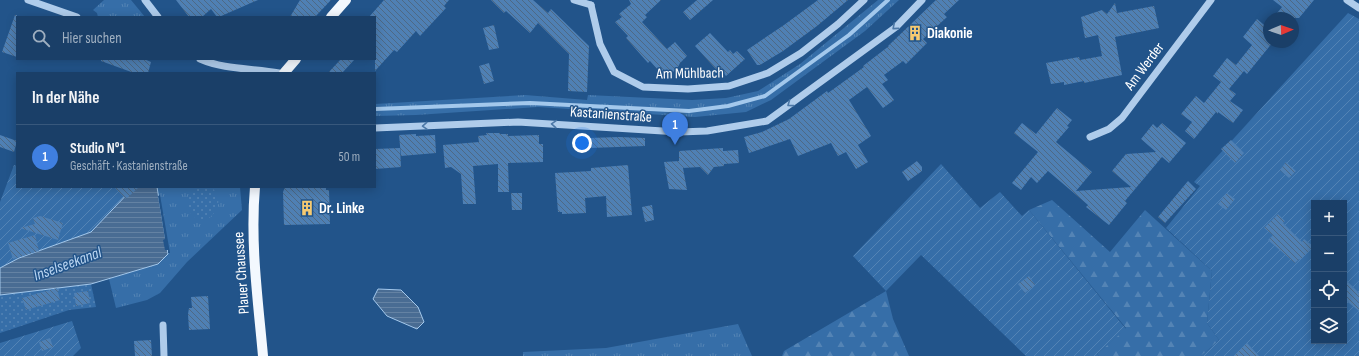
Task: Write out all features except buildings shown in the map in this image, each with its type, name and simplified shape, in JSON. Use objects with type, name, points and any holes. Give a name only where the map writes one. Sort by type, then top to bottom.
[{"type":"main road","points":[[332,16],[346,0]]},
{"type":"main road","points":[[285,72],[295,60]]},
{"type":"main road","name":"Plauer Chaussee","points":[[255,188],[253,242],[263,356]]},
{"type":"street","points":[[28,0],[74,16]]},
{"type":"street","points":[[145,0],[157,16]]},
{"type":"street","points":[[574,0],[593,2]]},
{"type":"street","name":"Am Mühlbach","points":[[593,2],[600,44],[614,72],[643,87],[688,89],[729,86],[768,73],[801,54],[838,24],[864,0]]},
{"type":"street","name":"Kastanienstraße","points":[[376,128],[518,122],[679,132],[707,131],[767,121],[896,27],[922,0]]},
{"type":"street","name":"Am Werder","points":[[1090,137],[1109,129],[1122,118],[1211,0]]},
{"type":"street","points":[[1346,0],[1359,8]]},
{"type":"street","points":[[203,60],[213,64],[233,68],[270,72]]},
{"type":"street","points":[[163,326],[164,356]]},
{"type":"green space","points":[[104,0],[131,0],[144,16],[98,16],[97,13],[93,10]]},
{"type":"green space","points":[[878,0],[899,0],[865,31],[771,100],[746,112],[695,117],[538,107],[416,115],[376,116],[376,104],[525,95],[587,100],[588,95],[692,100],[726,98],[758,91],[800,64]]},
{"type":"green space","points":[[1348,13],[1359,19],[1359,356],[1201,356],[1219,340],[1207,323],[1212,271],[1166,228],[1200,186],[1194,182]]},
{"type":"green space","points":[[941,164],[980,208],[1000,192],[1022,216],[1029,210],[1126,329],[1097,354],[1099,356],[1026,356],[921,255],[886,291],[853,256]]},
{"type":"green space","points":[[14,165],[16,166],[16,188],[133,188],[91,232],[19,258],[0,268],[0,202]]},
{"type":"green space","points":[[157,188],[240,188],[242,210],[187,262],[160,293],[147,300],[116,308],[109,279],[158,264],[168,254]]},
{"type":"green space","points":[[193,188],[212,188],[218,197],[218,206],[215,211],[203,222],[197,219],[188,208],[187,203]]},
{"type":"green space","points":[[1052,200],[1110,252],[1145,210],[1212,271],[1207,323],[1219,340],[1201,356],[1099,356],[1097,354],[1126,328],[1029,210]]},
{"type":"green space","points":[[91,284],[96,307],[69,310],[0,333],[0,295]]},
{"type":"green space","points":[[886,291],[893,319],[909,356],[782,356],[784,351]]},
{"type":"green space","points":[[72,321],[81,348],[73,356],[0,356],[0,343]]},
{"type":"green space","points":[[738,324],[752,356],[523,356],[523,352],[606,348]]},
{"type":"water","name":"Inselseekanal","points":[[133,188],[157,188],[168,254],[158,264],[91,284],[0,295],[0,268],[19,258],[91,232]]},
{"type":"water","points":[[378,289],[401,290],[418,307],[424,322],[417,329],[387,316],[373,299]]},
{"type":"pier","points":[[160,195],[170,253],[168,253],[168,250],[165,250],[163,240],[165,239],[158,196]]},
{"type":"waterway","points":[[376,109],[530,103],[689,111],[728,106],[765,96],[849,35],[888,0]]},
{"type":"place","name":"Diakonie","points":[[915,33]]},
{"type":"place","name":"Studio N°1","points":[[675,145]]},
{"type":"place","name":"Dr. Linke","points":[[307,208]]}]
